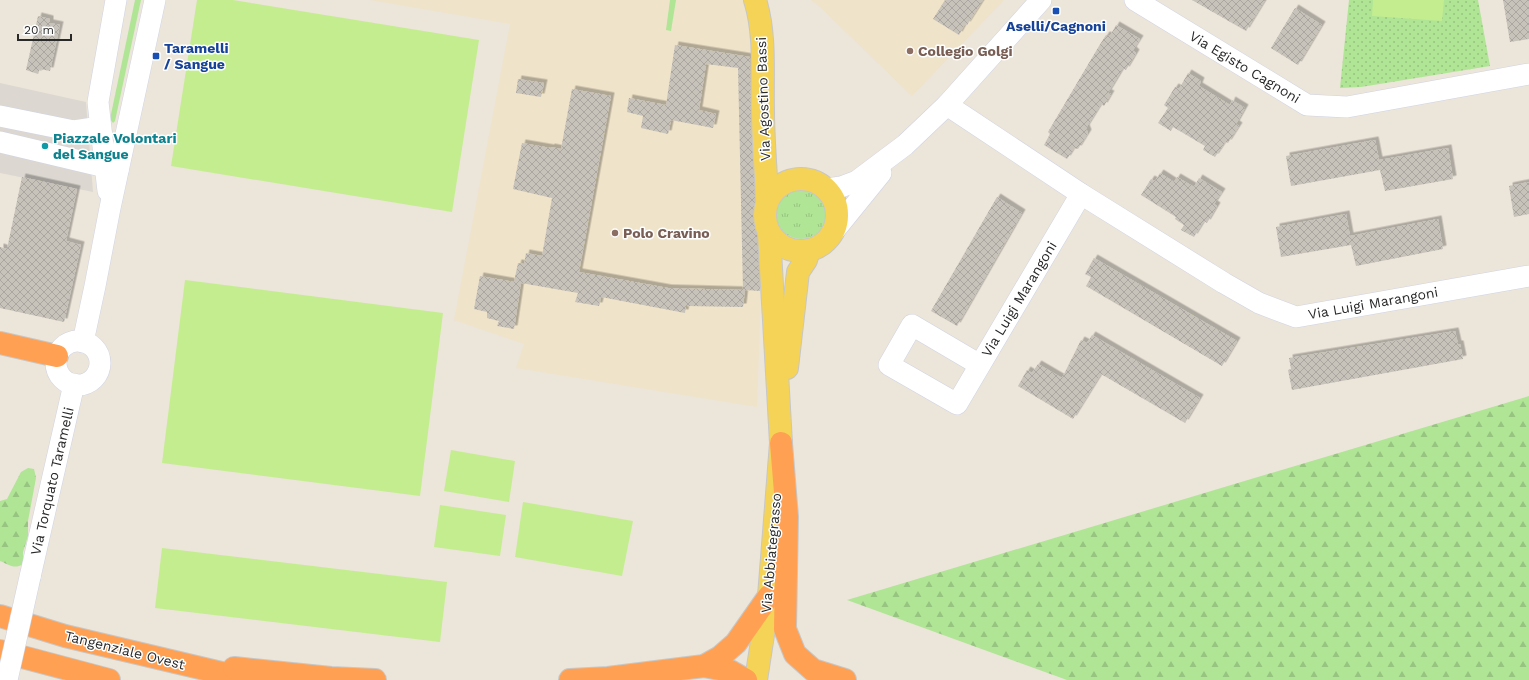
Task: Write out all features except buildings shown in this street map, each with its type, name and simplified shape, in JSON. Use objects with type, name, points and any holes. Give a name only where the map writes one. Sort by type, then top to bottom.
[{"type":"highway","points":[[0,343],[57,356]]},
{"type":"highway","points":[[780,434],[787,517],[785,629],[795,654],[813,670],[845,680]]},
{"type":"highway","points":[[704,666],[720,657],[736,643],[769,596]]},
{"type":"highway","name":"Tangenziale Ovest","points":[[0,616],[65,636],[250,680]]},
{"type":"highway","points":[[0,651],[109,680]]},
{"type":"highway","points":[[178,663],[331,678],[375,680]]},
{"type":"highway","points":[[570,680],[608,678],[704,666],[730,671],[746,680]]},
{"type":"main road","name":"Via Agostino Bassi","points":[[755,0],[759,11],[762,42],[767,199]]},
{"type":"main road","points":[[764,140],[768,156],[774,166],[790,179]]},
{"type":"main road","points":[[804,178],[816,181],[827,189],[835,201],[837,216],[834,230],[828,239],[819,246],[809,250],[798,251],[786,248],[776,242],[769,233],[764,222],[764,210],[767,199],[776,188],[790,179],[804,178]]},
{"type":"main road","name":"Via Abbiategrasso","points":[[769,233],[780,434]]},
{"type":"main road","name":"Via Abbiategrasso","points":[[756,680],[769,596],[780,434],[798,272],[806,260],[809,250]]},
{"type":"street","points":[[112,168],[100,127],[98,102],[116,0]]},
{"type":"street","points":[[83,342],[96,286],[110,208],[112,168],[155,0]]},
{"type":"street","points":[[834,230],[905,145],[947,104],[1041,0]]},
{"type":"street","name":"Via Egisto Cagnoni","points":[[1135,0],[1307,105],[1347,107],[1529,74]]},
{"type":"street","name":"Via Luigi Marangoni","points":[[947,104],[1081,194],[1224,283],[1259,303],[1296,317],[1529,276]]},
{"type":"street","points":[[0,116],[74,131],[100,127]]},
{"type":"street","points":[[0,142],[112,168]]},
{"type":"street","points":[[827,189],[841,187],[858,181],[905,145]]},
{"type":"street","name":"Via Luigi Marangoni","points":[[980,365],[912,325],[889,365],[957,404],[1081,194]]},
{"type":"street","points":[[70,342],[83,342],[90,344],[95,348],[100,361],[99,368],[93,379],[87,383],[74,384],[67,382],[58,371],[56,364],[57,356],[60,350],[70,342]]},
{"type":"street","name":"Via Torquato Taramelli","points":[[7,680],[74,384]]},
{"type":"shaded area","name":"Polo Cravino","points":[[370,0],[759,0],[761,291],[757,407],[516,368],[524,344],[454,320],[510,24]]},
{"type":"shaded area","name":"Collegio Golgi","points":[[811,0],[1004,0],[912,96]]},
{"type":"shaded area","name":"Piazzale Volontari del Sangue","points":[[0,83],[86,102],[93,192],[0,173]]},
{"type":"green space","points":[[135,0],[141,0],[115,121],[113,123],[110,119]]},
{"type":"green space","points":[[197,0],[233,0],[479,40],[452,212],[171,166]]},
{"type":"green space","points":[[670,0],[676,0],[671,31],[666,30]]},
{"type":"green space","points":[[1349,0],[1478,0],[1490,66],[1361,87],[1340,88]]},
{"type":"green space","points":[[1373,0],[1444,0],[1442,21],[1372,16]]},
{"type":"green space","points":[[801,189],[810,191],[821,200],[826,214],[824,223],[815,234],[801,239],[792,237],[781,228],[776,214],[778,205],[787,194]]},
{"type":"green space","points":[[185,280],[443,313],[420,496],[162,463]]},
{"type":"green space","points":[[1529,396],[1529,680],[1067,680],[847,600]]},
{"type":"green space","points":[[451,450],[515,461],[509,502],[444,491]]},
{"type":"green space","points":[[28,468],[34,469],[36,478],[28,521],[28,536],[23,552],[23,564],[20,566],[8,565],[0,561],[0,501],[7,499],[21,472]]},
{"type":"green space","points":[[523,502],[633,521],[622,576],[515,557]]},
{"type":"green space","points":[[440,505],[506,515],[500,556],[434,547]]},
{"type":"green space","points":[[162,548],[447,582],[440,642],[155,608]]},
{"type":"place","name":"Aselli/Cagnoni","points":[[1056,11]]},
{"type":"place","name":"Collegio Golgi","points":[[910,51]]},
{"type":"place","name":"Taramelli / Sangue","points":[[156,56]]},
{"type":"place","name":"Piazzale Volontari del Sangue","points":[[45,146]]},
{"type":"place","name":"Polo Cravino","points":[[615,233]]}]
